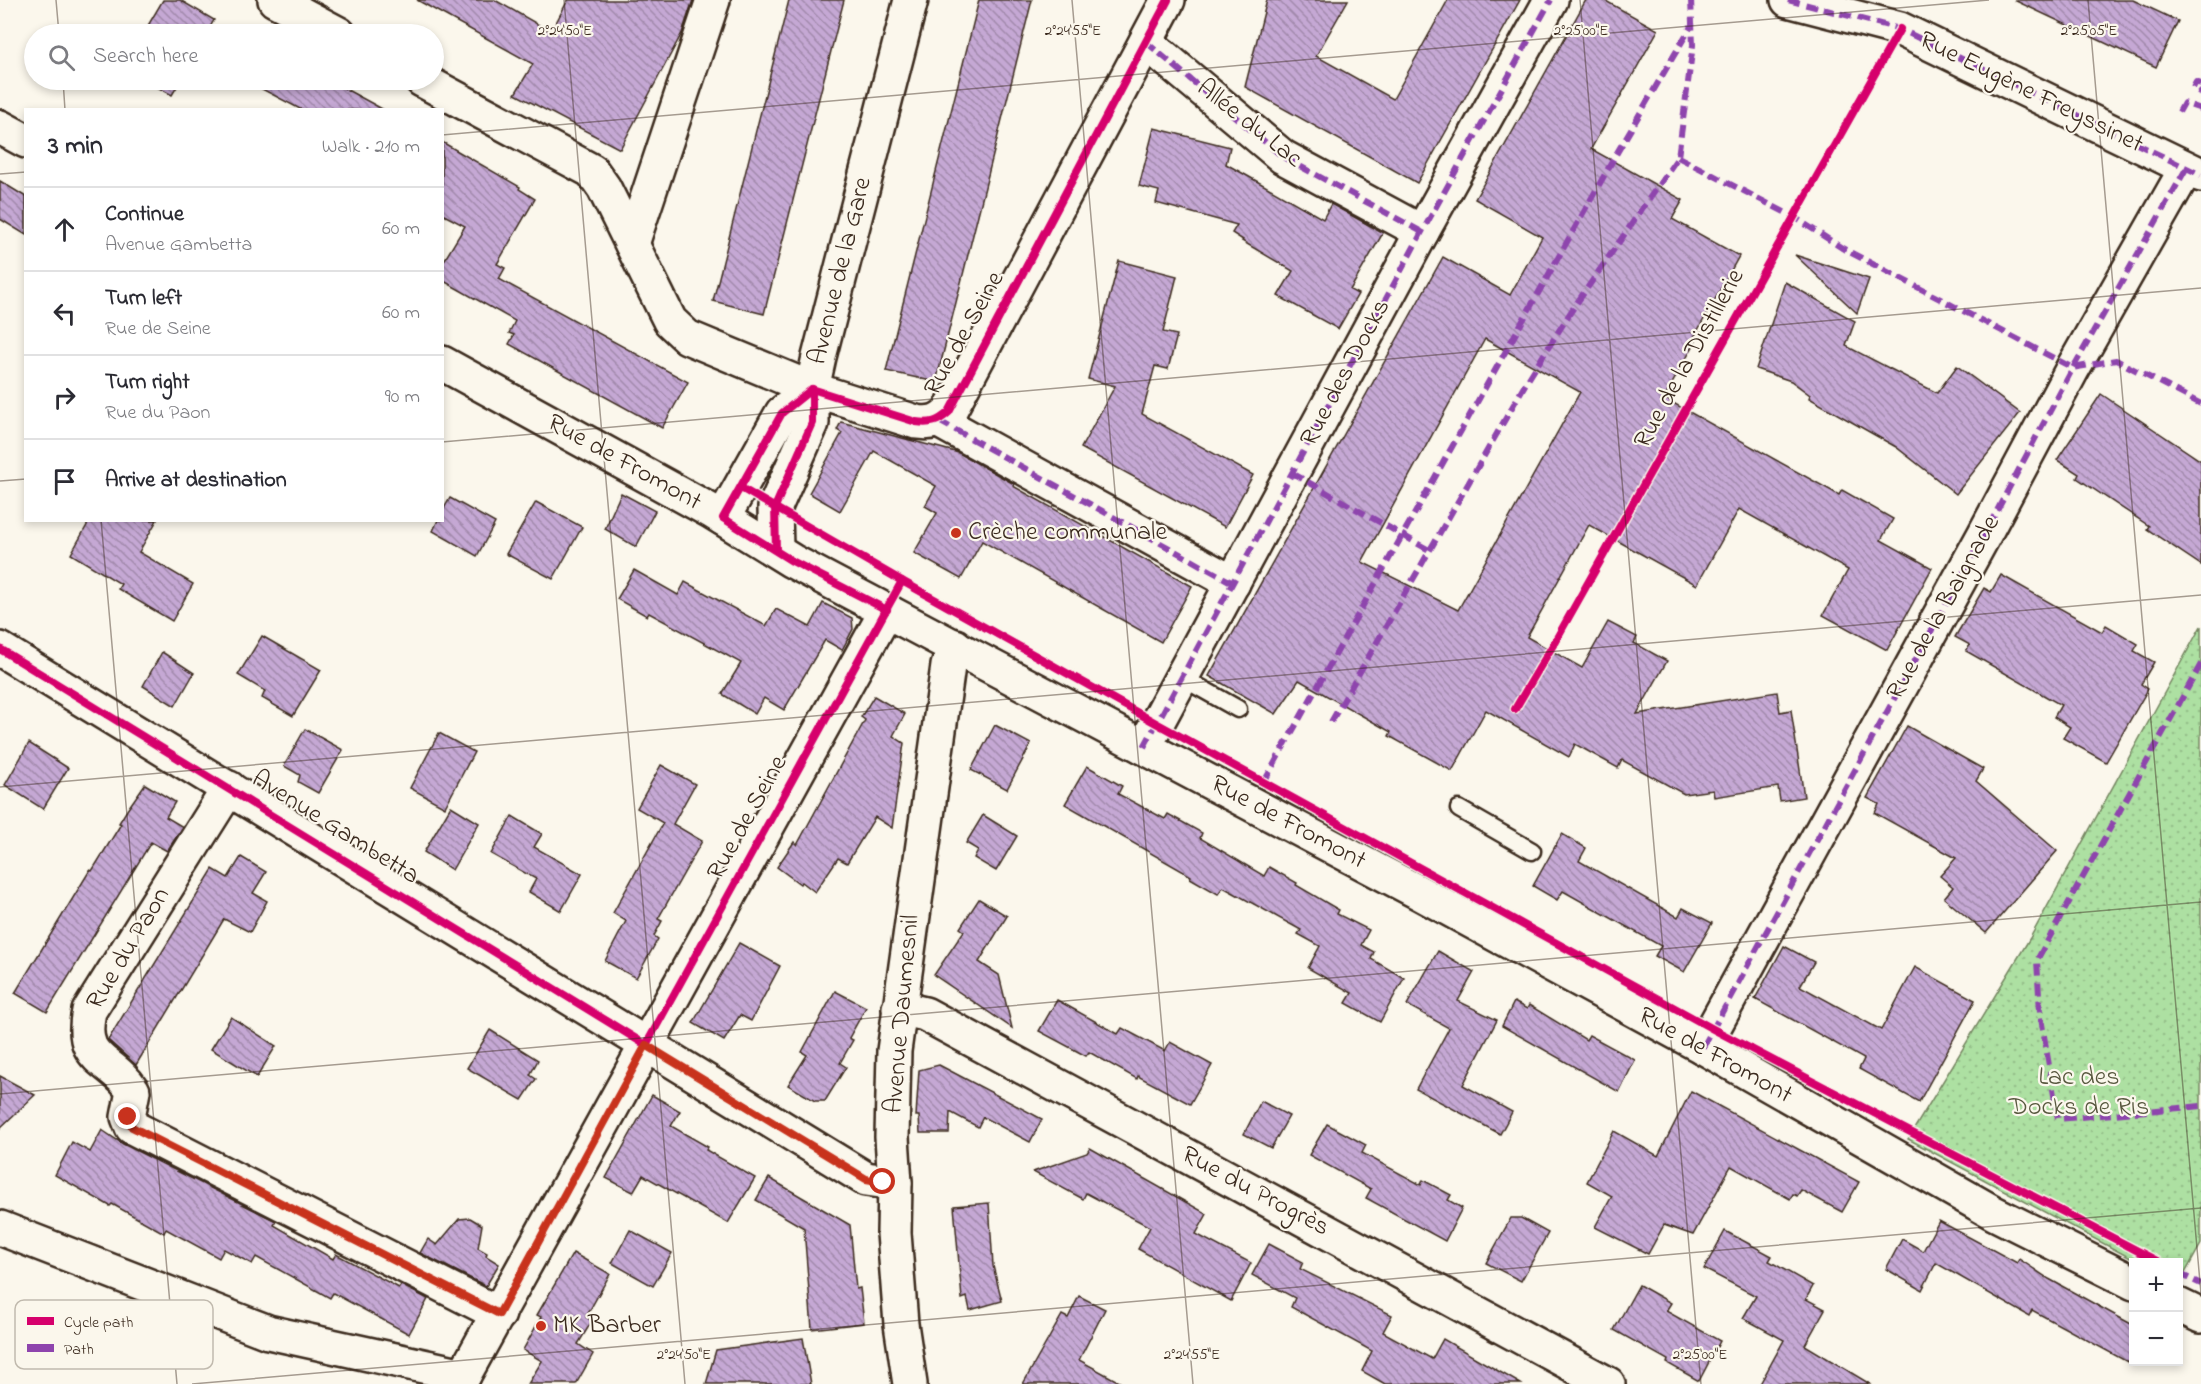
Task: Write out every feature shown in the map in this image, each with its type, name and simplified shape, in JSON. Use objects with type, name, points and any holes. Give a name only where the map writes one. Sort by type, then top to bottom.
[{"type":"street","points":[[275,0],[320,24]]},
{"type":"street","points":[[632,244],[712,0]]},
{"type":"street","name":"Avenue de la Gare","points":[[723,518],[782,413],[812,389],[911,0]]},
{"type":"street","name":"Rue de Seine","points":[[441,90],[592,171],[604,188],[670,321],[687,337],[812,389],[916,422],[929,424],[939,421],[949,412],[1168,0]]},
{"type":"street","name":"Rue des Docks","points":[[1143,747],[1422,232],[1551,0]]},
{"type":"street","name":"Rue Eugène Freyssinet","points":[[1788,0],[1900,29],[2194,172]]},
{"type":"street","name":"Allée du Lac","points":[[1146,42],[1283,157],[1422,232]]},
{"type":"street","points":[[0,128],[24,140]]},
{"type":"street","name":"Rue de la Baignade","points":[[1703,1047],[2073,368],[2194,172]]},
{"type":"street","name":"Rue de Fromont","points":[[444,364],[723,518],[792,561],[1416,891],[1703,1047],[1994,1214],[2129,1281]]},
{"type":"street","points":[[776,550],[775,507],[812,423],[812,389]]},
{"type":"street","points":[[939,421],[1233,583]]},
{"type":"street","name":"Rue de Seine","points":[[461,1380],[887,610]]},
{"type":"street","name":"Avenue Daumesnil","points":[[910,1384],[901,1324],[894,1233],[895,1183],[892,1115],[894,1051],[948,666],[955,646]]},
{"type":"street","name":"Avenue Gambetta","points":[[0,649],[866,1179],[895,1183]]},
{"type":"street","name":"Rue du Paon","points":[[229,788],[89,1011],[86,1025],[90,1050],[126,1081],[133,1091],[128,1117],[132,1127],[499,1314]]},
{"type":"street","name":"Rue du Progrès","points":[[899,1008],[925,1014],[1608,1384]]},
{"type":"street","points":[[0,1228],[186,1300]]},
{"type":"street","points":[[2183,1307],[2201,1316]]},
{"type":"street","points":[[213,1311],[268,1332],[461,1380]]},
{"type":"lane","points":[[1181,677],[1238,709]]},
{"type":"lane","points":[[1460,809],[1532,851]]},
{"type":"green space","name":"Lac des Docks de Ris","points":[[2201,626],[2201,1244],[2183,1277],[2183,1258],[2131,1258],[1908,1139],[2030,938]]},
{"type":"building","points":[[163,0],[180,0],[214,20],[212,24],[149,24]]},
{"type":"building","points":[[417,0],[495,0],[551,32],[568,0],[693,0],[682,33],[620,149],[515,94],[533,64]]},
{"type":"building","points":[[789,0],[844,0],[764,314],[713,301]]},
{"type":"building","points":[[979,0],[1032,0],[936,382],[886,371]]},
{"type":"building","points":[[1267,0],[1348,0],[1316,56],[1393,99],[1448,0],[1520,0],[1417,183],[1245,87]]},
{"type":"building","points":[[1586,0],[1604,0],[1658,30],[1591,149],[1683,200],[1672,219],[1739,256],[1693,339],[1696,341],[1664,398],[1839,495],[1842,490],[1893,519],[1881,540],[1932,568],[1887,650],[1823,615],[1848,570],[1739,509],[1697,585],[1589,525],[1527,637],[1582,668],[1608,622],[1637,637],[1634,643],[1667,661],[1637,714],[1777,692],[1780,712],[1791,710],[1804,797],[1780,801],[1778,787],[1714,797],[1713,790],[1684,794],[1622,760],[1618,768],[1575,744],[1569,757],[1486,710],[1452,771],[1389,736],[1391,732],[1299,680],[1276,714],[1209,676],[1443,257],[1510,295],[1542,237],[1475,199]],"holes":[[[1485,339],[1580,392],[1458,610],[1362,562]]]},
{"type":"building","points":[[2014,0],[2133,0],[2178,21],[2156,67]]},
{"type":"building","points":[[163,90],[175,90],[172,95]]},
{"type":"building","points":[[264,90],[347,90],[380,108],[298,108]]},
{"type":"building","points":[[1154,128],[1230,147],[1226,164],[1323,219],[1331,204],[1383,233],[1350,290],[1358,294],[1338,329],[1278,296],[1293,271],[1232,233],[1237,225],[1156,203],[1159,191],[1139,186]]},
{"type":"building","points":[[444,143],[520,187],[519,189],[535,199],[497,264],[505,268],[499,279],[688,382],[662,428],[509,344],[514,335],[509,333],[515,321],[444,281],[444,261],[465,226],[444,215]]},
{"type":"building","points":[[0,181],[24,196],[24,234],[0,219]]},
{"type":"building","points":[[1795,255],[1869,279],[1857,313]]},
{"type":"building","points":[[1119,261],[1177,276],[1163,332],[1177,335],[1168,369],[1155,366],[1142,414],[1253,475],[1225,527],[1081,448],[1115,386],[1088,379]]},
{"type":"building","points":[[1785,282],[1855,321],[1846,346],[1937,393],[1957,366],[2020,413],[1956,494],[1896,447],[1809,398],[1810,395],[1791,381],[1756,369]]},
{"type":"building","points":[[2101,394],[2201,461],[2201,565],[2147,529],[2149,526],[2077,478],[2079,474],[2057,460]]},
{"type":"building","points":[[841,422],[959,453],[1014,484],[1013,486],[1192,586],[1161,642],[982,541],[961,579],[914,553],[937,513],[925,506],[936,486],[874,451],[840,511],[809,493],[842,433],[837,430]]},
{"type":"building","points":[[621,493],[655,511],[636,547],[605,529]]},
{"type":"building","points":[[450,498],[495,523],[477,556],[433,531],[437,522],[444,522],[444,508]]},
{"type":"building","points":[[536,502],[582,527],[553,579],[506,554]]},
{"type":"building","points":[[89,522],[156,522],[139,552],[193,584],[172,621],[118,589],[121,584],[71,554]]},
{"type":"building","points":[[634,570],[678,595],[685,582],[766,626],[776,609],[810,627],[823,603],[852,618],[853,629],[842,650],[825,640],[784,710],[764,698],[755,714],[722,694],[741,663],[649,613],[647,616],[617,599]]},
{"type":"building","points":[[2001,575],[2102,632],[2106,625],[2138,644],[2134,651],[2154,662],[2141,684],[2148,689],[2106,762],[2063,738],[2070,727],[2054,717],[2061,705],[1966,651],[1970,645],[1955,637],[1984,588],[1991,592]]},
{"type":"building","points":[[262,636],[321,670],[293,716],[262,698],[265,691],[238,675]]},
{"type":"building","points":[[162,652],[194,673],[175,706],[143,686]]},
{"type":"building","points":[[874,696],[905,714],[893,736],[904,743],[892,828],[875,817],[847,863],[838,858],[815,892],[777,867],[794,842],[797,845],[865,720],[861,717]]},
{"type":"building","points":[[995,725],[1031,744],[1007,789],[971,770]]},
{"type":"building","points":[[1907,726],[1983,769],[1976,781],[2057,851],[1986,933],[1944,898],[1953,887],[1940,876],[1956,858],[1875,813],[1879,804],[1867,798]]},
{"type":"building","points":[[305,729],[343,750],[318,793],[298,782],[300,775],[284,766]]},
{"type":"building","points":[[439,733],[474,752],[445,807],[410,788]]},
{"type":"building","points":[[29,743],[68,768],[43,809],[5,785]]},
{"type":"building","points":[[661,765],[695,784],[673,824],[702,841],[658,919],[662,921],[654,936],[658,939],[636,978],[605,961],[626,921],[613,913],[663,823],[637,808]]},
{"type":"building","points":[[1087,766],[1122,786],[1118,794],[1165,819],[1168,814],[1202,833],[1200,838],[1264,876],[1269,867],[1339,910],[1337,914],[1369,930],[1361,945],[1374,952],[1371,959],[1404,978],[1380,1022],[1346,1003],[1352,993],[1308,968],[1320,946],[1298,934],[1301,930],[1223,887],[1218,894],[1190,878],[1191,876],[1065,804]]},
{"type":"building","points":[[145,784],[175,802],[166,817],[183,827],[167,851],[151,842],[47,1012],[15,993]]},
{"type":"building","points":[[451,806],[479,823],[452,870],[424,852]]},
{"type":"building","points":[[983,815],[1017,836],[996,871],[974,858],[978,850],[966,843]]},
{"type":"building","points":[[512,816],[542,834],[534,847],[582,874],[561,911],[529,892],[536,879],[491,854]]},
{"type":"building","points":[[1562,834],[1586,848],[1579,861],[1678,917],[1683,908],[1712,923],[1684,972],[1655,956],[1661,946],[1563,891],[1557,900],[1533,886]]},
{"type":"building","points":[[241,857],[266,872],[253,893],[267,901],[250,932],[224,919],[136,1065],[108,1040],[213,869],[228,878]]},
{"type":"building","points":[[979,899],[1007,916],[979,962],[999,975],[1012,1028],[934,975],[964,931],[960,928]]},
{"type":"building","points":[[739,943],[780,966],[751,1021],[740,1015],[724,1041],[693,1023]]},
{"type":"building","points":[[1784,946],[1814,962],[1800,986],[1881,1030],[1915,967],[1975,1000],[1919,1102],[1859,1069],[1864,1059],[1755,999]]},
{"type":"building","points":[[1438,951],[1474,972],[1458,1001],[1497,1020],[1463,1085],[1512,1112],[1500,1134],[1416,1089],[1449,1028],[1407,1005]]},
{"type":"building","points":[[835,991],[866,1007],[849,1038],[853,1040],[840,1063],[846,1067],[825,1101],[815,1101],[788,1085],[807,1055],[802,1052]]},
{"type":"building","points":[[1057,1000],[1118,1034],[1122,1028],[1165,1051],[1170,1042],[1212,1065],[1190,1104],[1138,1076],[1137,1079],[1089,1052],[1086,1056],[1039,1031]]},
{"type":"building","points":[[1514,1002],[1527,1009],[1529,1005],[1586,1040],[1589,1035],[1635,1060],[1619,1092],[1502,1026]]},
{"type":"building","points":[[231,1017],[276,1046],[257,1077],[211,1049]]},
{"type":"building","points":[[490,1030],[538,1060],[530,1075],[536,1079],[522,1100],[467,1068]]},
{"type":"building","points":[[939,1065],[1042,1119],[1030,1142],[983,1117],[978,1127],[950,1112],[949,1133],[920,1133],[919,1116],[916,1116],[919,1070]]},
{"type":"building","points":[[0,1076],[35,1095],[0,1128]]},
{"type":"building","points":[[1691,1091],[1859,1182],[1842,1212],[1801,1190],[1797,1196],[1793,1194],[1790,1199],[1731,1166],[1693,1235],[1664,1225],[1648,1254],[1595,1227],[1612,1196],[1587,1182],[1614,1131],[1658,1156]]},
{"type":"building","points":[[652,1095],[680,1111],[671,1126],[708,1147],[706,1150],[755,1178],[728,1223],[643,1175],[633,1192],[606,1178]]},
{"type":"building","points":[[1261,1101],[1289,1116],[1271,1148],[1244,1134]]},
{"type":"building","points":[[1327,1124],[1366,1145],[1362,1153],[1421,1185],[1423,1180],[1451,1195],[1448,1200],[1462,1208],[1445,1241],[1366,1198],[1371,1189],[1309,1155]]},
{"type":"building","points":[[102,1130],[123,1144],[276,1221],[274,1225],[333,1259],[336,1254],[399,1288],[401,1285],[428,1299],[409,1334],[333,1293],[330,1298],[256,1257],[252,1264],[224,1249],[219,1258],[166,1229],[164,1233],[112,1204],[110,1206],[55,1175],[72,1142],[90,1152]]},
{"type":"building","points":[[1090,1148],[1207,1214],[1196,1234],[1251,1263],[1231,1301],[1138,1249],[1150,1227],[1086,1193],[1083,1199],[1033,1172],[1087,1153]]},
{"type":"building","points":[[769,1178],[850,1225],[856,1289],[860,1288],[864,1323],[812,1329],[804,1228],[756,1200]]},
{"type":"building","points":[[989,1203],[993,1266],[1002,1301],[970,1310],[967,1297],[962,1299],[954,1206]]},
{"type":"building","points":[[470,1218],[482,1225],[478,1248],[499,1264],[486,1286],[420,1253],[428,1239],[437,1245],[459,1219]]},
{"type":"building","points":[[1511,1218],[1521,1218],[1548,1233],[1521,1281],[1486,1263]]},
{"type":"building","points":[[1939,1221],[2017,1263],[2019,1259],[2049,1279],[2129,1323],[2129,1363],[2032,1310],[2029,1316],[1936,1263],[1922,1290],[1886,1269],[1902,1239],[1923,1251]]},
{"type":"building","points":[[630,1230],[672,1253],[653,1286],[612,1263]]},
{"type":"building","points":[[1725,1231],[1772,1256],[1769,1261],[1813,1286],[1806,1299],[1825,1309],[1805,1345],[1870,1384],[1760,1384],[1784,1340],[1743,1318],[1756,1296],[1704,1269]]},
{"type":"building","points":[[1269,1244],[1303,1262],[1300,1269],[1392,1315],[1383,1332],[1432,1359],[1443,1339],[1521,1384],[1385,1384],[1362,1371],[1372,1351],[1291,1307],[1295,1298],[1252,1275]]},
{"type":"building","points":[[573,1253],[610,1274],[586,1317],[592,1321],[578,1344],[593,1354],[576,1384],[528,1384],[542,1361],[523,1350],[541,1317],[537,1315]]},
{"type":"building","points":[[1639,1285],[1671,1303],[1666,1311],[1720,1341],[1699,1381],[1667,1363],[1668,1360],[1614,1330]]},
{"type":"building","points":[[1079,1296],[1105,1309],[1079,1360],[1123,1384],[1023,1384],[1062,1315],[1068,1318]]},
{"type":"building","points":[[803,1338],[811,1384],[706,1384],[716,1350]]},
{"type":"marked path","points":[[1144,747],[1422,232],[1551,0]]},
{"type":"marked path","points":[[1331,722],[1526,383],[1572,310],[1678,157],[1693,45],[1691,0]]},
{"type":"marked path","points":[[1788,0],[1900,29],[2201,175]]},
{"type":"marked path","points":[[1264,782],[1618,151],[1693,23]]},
{"type":"marked path","points":[[1146,42],[1283,157],[1422,232]]},
{"type":"marked path","points":[[2201,84],[2196,82],[2193,88],[2201,94]]},
{"type":"marked path","points":[[2179,112],[2184,103],[2201,109]]},
{"type":"marked path","points":[[1678,157],[1794,217],[1842,248],[2073,368],[2116,360],[2201,404]]},
{"type":"marked path","points":[[1703,1047],[2073,368],[2186,169]]},
{"type":"marked path","points":[[939,421],[1233,583]]},
{"type":"marked path","points":[[1292,473],[1429,550]]},
{"type":"marked path","points":[[2201,664],[2037,960],[2040,1012],[2058,1119],[2201,1106]]},
{"type":"marked path","points":[[2183,1275],[2201,1284]]},
{"type":"cycle path","points":[[812,389],[916,422],[934,422],[949,412],[1168,0]]},
{"type":"cycle path","name":"Rue de la Distillerie","points":[[1515,709],[1900,29]]},
{"type":"cycle path","points":[[812,389],[782,413],[723,518],[792,561],[887,610]]},
{"type":"cycle path","points":[[776,550],[775,507],[812,423],[812,389]]},
{"type":"cycle path","points":[[741,488],[902,581]]},
{"type":"cycle path","points":[[0,649],[646,1045],[902,581],[1713,1029],[2151,1258]]},
{"type":"place","name":"Crèche communale","points":[[956,533]]},
{"type":"place","name":"MK Barber","points":[[541,1326]]},
{"type":"route","points":[[128,1117],[132,1127],[499,1314],[646,1045],[866,1179],[883,1182]]}]
